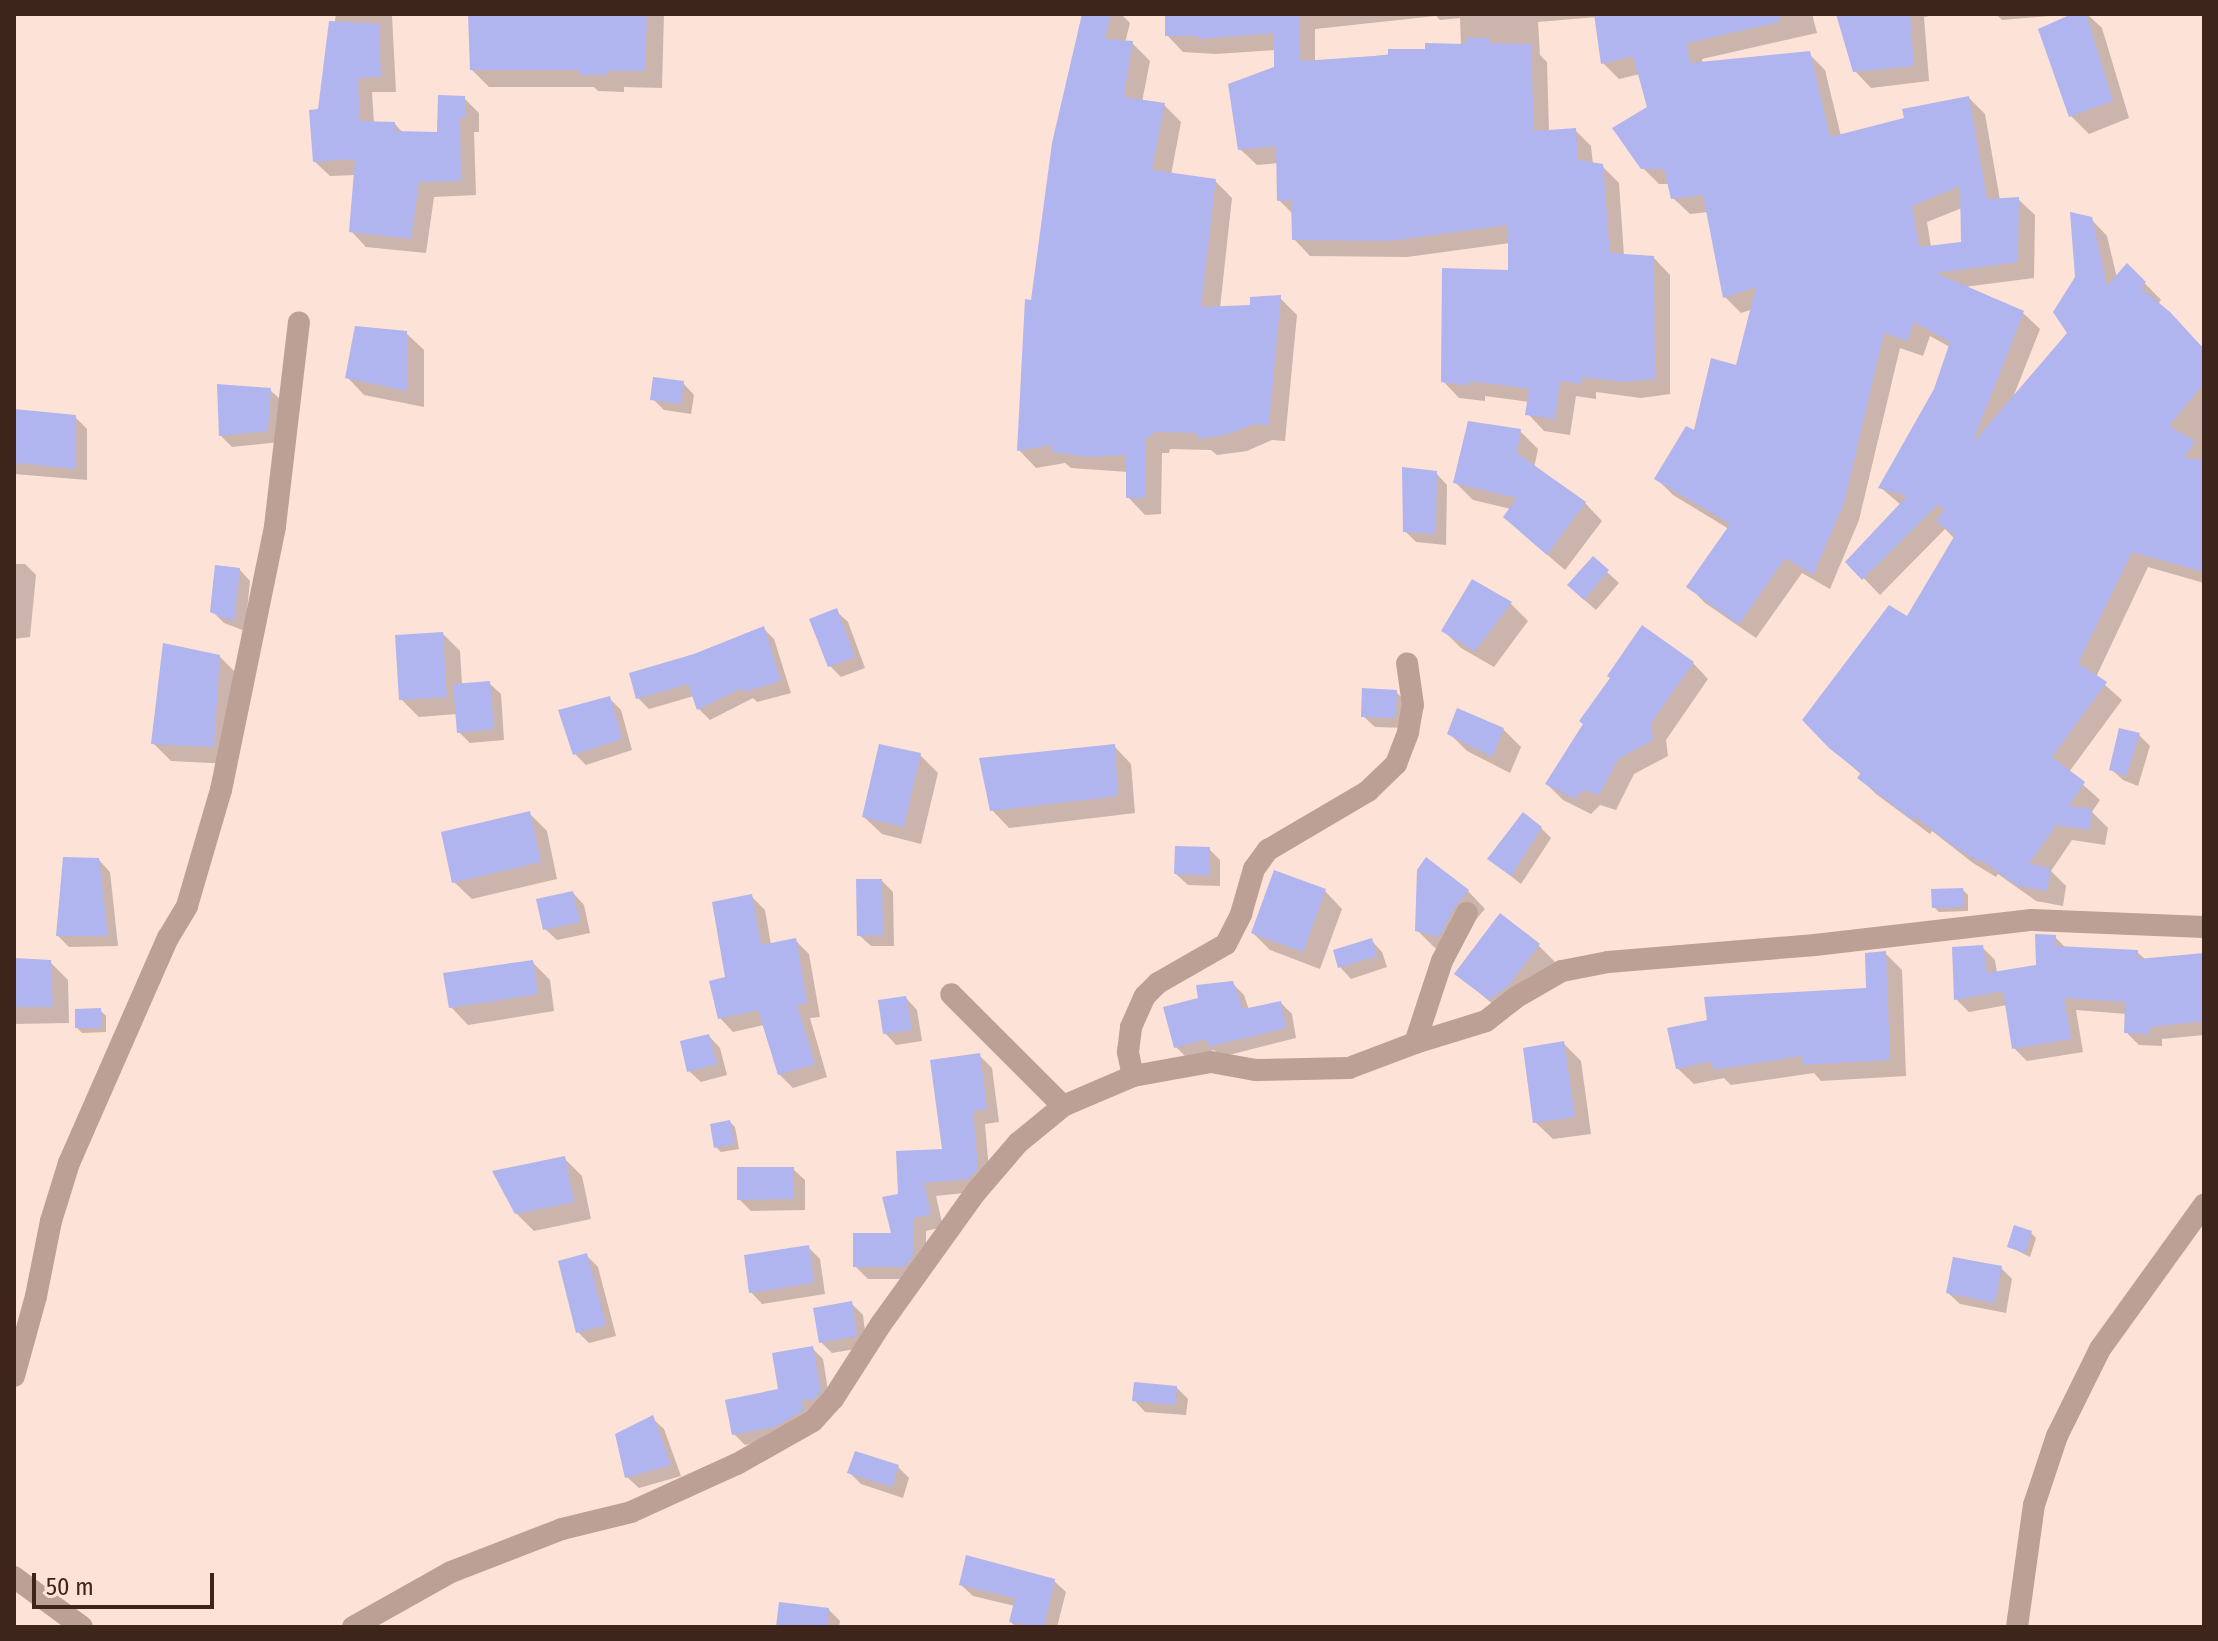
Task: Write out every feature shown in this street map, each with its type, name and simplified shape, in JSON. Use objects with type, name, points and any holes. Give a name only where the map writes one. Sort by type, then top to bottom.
[{"type":"street","points":[[14,1376],[36,1296],[51,1221],[69,1163],[168,938],[187,906],[221,790],[275,526],[299,322]]},
{"type":"street","points":[[1133,1076],[1128,1052],[1131,1027],[1145,996],[1158,983],[1226,944],[1241,914],[1254,869],[1268,850],[1368,791],[1396,764],[1408,732],[1413,705],[1407,663]]},
{"type":"street","points":[[1415,1043],[1442,961],[1467,913]]},
{"type":"street","points":[[353,1627],[451,1572],[562,1529],[631,1512],[748,1458],[813,1421],[833,1399],[881,1324],[976,1192],[1018,1143],[1063,1106],[1133,1076],[1211,1062],[1256,1070],[1349,1068],[1486,1021],[1515,998],[1562,971],[1608,962],[1815,945],[2032,920],[2204,927]]},
{"type":"street","points":[[951,994],[1063,1106]]},
{"type":"street","points":[[2017,1627],[2034,1505],[2057,1436],[2100,1349],[2204,1205]]},
{"type":"street","points":[[14,1577],[82,1627]]},
{"type":"building","points":[[468,14],[647,14],[645,71],[579,75],[579,70],[470,70]]},
{"type":"building","points":[[1082,14],[1111,14],[1105,39],[1133,41],[1124,97],[1165,103],[1152,170],[1216,179],[1201,307],[1250,305],[1250,297],[1281,295],[1269,425],[1254,424],[1229,434],[1198,439],[1198,433],[1153,432],[1152,437],[1145,437],[1145,498],[1126,498],[1126,455],[1089,457],[1052,452],[1052,445],[1017,451],[1025,299],[1031,300],[1052,143]]},
{"type":"building","points":[[1165,14],[1299,14],[1299,57],[1302,61],[1388,55],[1388,49],[1425,49],[1425,43],[1465,44],[1465,38],[1489,38],[1490,43],[1531,44],[1534,131],[1576,128],[1578,160],[1603,164],[1610,253],[1654,256],[1655,379],[1624,382],[1581,377],[1581,384],[1560,381],[1555,419],[1525,415],[1529,389],[1470,381],[1470,386],[1441,382],[1442,268],[1508,270],[1508,225],[1390,241],[1292,240],[1291,200],[1277,201],[1276,146],[1238,150],[1228,84],[1274,67],[1274,33],[1198,39],[1198,36],[1165,36]]},
{"type":"building","points":[[1594,14],[1779,14],[1780,22],[1687,43],[1690,63],[1810,51],[1830,137],[1904,118],[1902,109],[1969,96],[1987,199],[2019,197],[2018,262],[1936,273],[2024,311],[1972,444],[2067,333],[2053,312],[2075,277],[2070,212],[2092,217],[2107,286],[2127,263],[2146,282],[2141,288],[2170,312],[2204,349],[2204,383],[2169,426],[2195,441],[2184,458],[2204,460],[2204,572],[2132,552],[2078,663],[2107,682],[2052,757],[2085,782],[2069,806],[2092,809],[2090,830],[2056,825],[2029,864],[2051,868],[2047,891],[2018,886],[1981,860],[1979,862],[1955,847],[1915,817],[1913,820],[1857,778],[1861,773],[1830,749],[1802,720],[1889,605],[1907,616],[1955,535],[1936,522],[1944,509],[1938,504],[1862,580],[1845,562],[1907,496],[1878,488],[1934,389],[1950,342],[1914,322],[1907,341],[1884,333],[1844,503],[1813,575],[1785,558],[1739,624],[1686,587],[1730,524],[1654,479],[1686,426],[1694,430],[1711,358],[1736,365],[1756,287],[1723,298],[1703,195],[1671,199],[1664,169],[1641,169],[1612,128],[1647,107],[1633,56],[1601,64]],"holes":[[[1960,186],[1961,242],[1919,247],[1912,206]]]},
{"type":"building","points":[[1836,14],[1910,14],[1914,66],[1853,72]]},
{"type":"building","points":[[2072,14],[2086,14],[2113,101],[2069,117],[2038,29]]},
{"type":"building","points":[[329,21],[379,24],[381,77],[358,78],[360,121],[395,122],[395,131],[437,132],[438,95],[465,96],[465,118],[460,118],[461,181],[419,182],[411,239],[349,232],[355,159],[313,162],[309,110],[318,109]]},
{"type":"building","points":[[355,326],[407,331],[407,391],[345,378]]},
{"type":"building","points":[[653,377],[684,381],[681,404],[650,400]]},
{"type":"building","points":[[217,384],[271,388],[268,431],[219,436]]},
{"type":"building","points":[[14,409],[76,415],[76,469],[14,463]]},
{"type":"building","points":[[1468,421],[1521,429],[1517,453],[1586,502],[1547,555],[1503,517],[1517,498],[1453,483]]},
{"type":"building","points":[[1402,467],[1437,471],[1436,534],[1403,532]]},
{"type":"building","points":[[1593,556],[1609,570],[1584,600],[1567,585]]},
{"type":"building","points":[[215,565],[240,568],[234,622],[210,612]]},
{"type":"building","points":[[1472,579],[1512,602],[1475,651],[1441,631]]},
{"type":"building","points":[[837,608],[855,657],[828,667],[809,619]]},
{"type":"building","points":[[1642,625],[1694,662],[1651,723],[1653,740],[1618,759],[1599,795],[1583,790],[1575,799],[1545,784],[1583,724],[1579,721]]},
{"type":"building","points":[[764,626],[781,681],[744,692],[742,688],[697,710],[688,684],[636,699],[629,673],[694,654]]},
{"type":"building","points":[[443,632],[447,697],[399,700],[395,635]]},
{"type":"building","points":[[163,643],[220,655],[214,747],[151,744]]},
{"type":"building","points":[[490,681],[494,729],[457,733],[453,684]]},
{"type":"building","points":[[1362,688],[1397,690],[1396,718],[1361,717]]},
{"type":"building","points":[[610,696],[622,739],[573,755],[558,710]]},
{"type":"building","points":[[1457,708],[1504,728],[1492,757],[1447,734]]},
{"type":"building","points":[[2119,728],[2140,733],[2126,776],[2109,770]]},
{"type":"building","points":[[879,744],[921,753],[904,827],[862,817]]},
{"type":"building","points":[[1115,744],[1118,796],[990,811],[979,758]]},
{"type":"building","points":[[530,811],[541,862],[452,883],[441,832]]},
{"type":"building","points":[[1523,812],[1542,827],[1511,876],[1487,859]]},
{"type":"building","points":[[1175,846],[1210,847],[1209,875],[1174,874]]},
{"type":"building","points":[[63,857],[99,858],[108,936],[56,936]]},
{"type":"building","points":[[1426,857],[1469,890],[1455,907],[1439,937],[1415,931],[1417,870]]},
{"type":"building","points":[[1274,870],[1326,889],[1303,952],[1251,933]]},
{"type":"building","points":[[856,879],[882,879],[883,935],[857,936]]},
{"type":"building","points":[[1963,888],[1964,907],[1932,908],[1931,889]]},
{"type":"building","points":[[573,891],[580,922],[543,930],[536,899]]},
{"type":"building","points":[[752,894],[761,945],[796,938],[807,1003],[797,1005],[815,1064],[778,1075],[758,1010],[718,1019],[709,981],[725,977],[712,902]]},
{"type":"building","points":[[1500,913],[1540,944],[1508,986],[1489,1000],[1454,974]]},
{"type":"building","points":[[2035,934],[2056,935],[2056,946],[2138,950],[2138,959],[2204,953],[2204,1021],[2150,1027],[2149,1034],[2124,1033],[2125,1002],[2064,998],[2071,1039],[2012,1049],[2003,991],[1954,1000],[1952,947],[1983,945],[1987,973],[2036,965]]},
{"type":"building","points":[[1372,938],[1377,956],[1338,968],[1333,950]]},
{"type":"building","points":[[1886,951],[1890,1060],[1803,1065],[1802,1056],[1713,1070],[1712,1061],[1676,1069],[1667,1028],[1707,1020],[1704,997],[1866,988],[1865,953]]},
{"type":"building","points":[[14,958],[51,960],[53,1007],[14,1007]]},
{"type":"building","points":[[533,960],[538,994],[449,1008],[443,973]]},
{"type":"building","points":[[1233,981],[1243,1009],[1281,1001],[1286,1028],[1208,1047],[1207,1039],[1174,1048],[1163,1007],[1198,998],[1196,985]]},
{"type":"building","points":[[906,996],[912,1030],[883,1034],[878,1000]]},
{"type":"building","points":[[101,1008],[102,1028],[75,1028],[75,1009]]},
{"type":"building","points":[[709,1034],[717,1064],[687,1072],[680,1041]]},
{"type":"building","points":[[1564,1041],[1575,1117],[1533,1123],[1523,1048]]},
{"type":"building","points":[[980,1053],[987,1109],[973,1111],[978,1168],[969,1179],[924,1183],[931,1214],[914,1218],[914,1254],[905,1267],[853,1267],[853,1233],[891,1233],[882,1197],[898,1194],[896,1151],[942,1149],[930,1060]]},
{"type":"building","points":[[730,1120],[735,1144],[714,1148],[710,1124]]},
{"type":"building","points":[[565,1156],[574,1202],[515,1214],[492,1171]]},
{"type":"building","points":[[737,1167],[794,1167],[794,1199],[737,1200]]},
{"type":"building","points":[[2014,1225],[2032,1231],[2025,1253],[2007,1247]]},
{"type":"building","points":[[809,1245],[814,1283],[749,1293],[744,1255]]},
{"type":"building","points":[[587,1253],[606,1325],[576,1333],[558,1261]]},
{"type":"building","points":[[1953,1257],[2002,1266],[1995,1303],[1946,1293]]},
{"type":"building","points":[[852,1301],[857,1336],[819,1343],[813,1308]]},
{"type":"building","points":[[813,1346],[821,1392],[814,1399],[801,1401],[804,1410],[775,1427],[732,1435],[725,1400],[778,1389],[772,1353]]},
{"type":"building","points":[[1134,1382],[1177,1386],[1176,1405],[1132,1401]]},
{"type":"building","points":[[653,1415],[671,1465],[625,1478],[615,1434]]},
{"type":"building","points":[[855,1451],[899,1465],[892,1487],[847,1473]]},
{"type":"building","points":[[966,1555],[1055,1579],[1044,1627],[1009,1622],[1015,1598],[959,1585]]},
{"type":"building","points":[[779,1602],[829,1608],[827,1627],[776,1627]]}]
